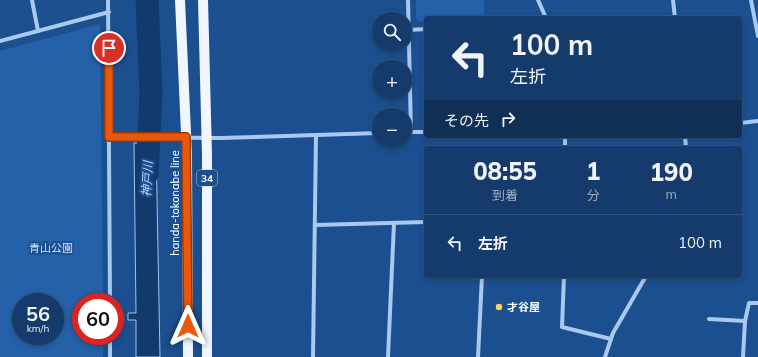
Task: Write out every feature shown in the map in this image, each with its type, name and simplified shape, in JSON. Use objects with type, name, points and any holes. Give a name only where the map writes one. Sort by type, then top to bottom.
[{"type":"main road","name":"handa-tokonabe line","points":[[180,0],[186,137],[188,357]]},
{"type":"main road","name":"34","points":[[203,0],[206,138],[207,357]]},
{"type":"street","points":[[32,0],[38,31]]},
{"type":"street","points":[[108,0],[110,293]]},
{"type":"street","points":[[408,0],[408,12]]},
{"type":"street","points":[[538,0],[545,16]]},
{"type":"street","points":[[673,0],[674,16]]},
{"type":"street","points":[[751,0],[758,36]]},
{"type":"street","points":[[0,41],[109,12]]},
{"type":"street","points":[[412,30],[424,30]]},
{"type":"street","points":[[409,52],[411,108]]},
{"type":"street","points":[[742,123],[758,121]]},
{"type":"street","points":[[412,132],[424,132]]},
{"type":"street","points":[[109,137],[206,138],[372,133]]},
{"type":"street","points":[[313,357],[316,134]]},
{"type":"street","points":[[315,225],[424,222]]},
{"type":"street","points":[[388,357],[394,223]]},
{"type":"street","points":[[478,357],[482,278]]},
{"type":"street","points":[[564,278],[562,327],[611,339]]},
{"type":"street","points":[[605,357],[611,339],[645,278]]},
{"type":"street","points":[[743,357],[745,321],[749,303],[758,303]]},
{"type":"street","points":[[709,319],[745,321]]},
{"type":"street","points":[[110,345],[110,357]]},
{"type":"green space","points":[[416,0],[484,0],[484,16],[424,16],[424,22],[419,22],[416,18]]},
{"type":"green space","name":"青山公園","points":[[100,24],[103,293],[72,293],[72,345],[103,345],[103,357],[0,357],[0,51]]},
{"type":"water","points":[[134,143],[156,143],[160,357],[136,357],[136,320],[128,320],[128,313],[136,313]]},
{"type":"waterway","name":"神戸川","points":[[147,0],[151,94],[147,174]]},
{"type":"place","name":"才谷屋","points":[[499,307]]},
{"type":"route","points":[[109,48],[109,137],[186,137],[188,326]]}]
